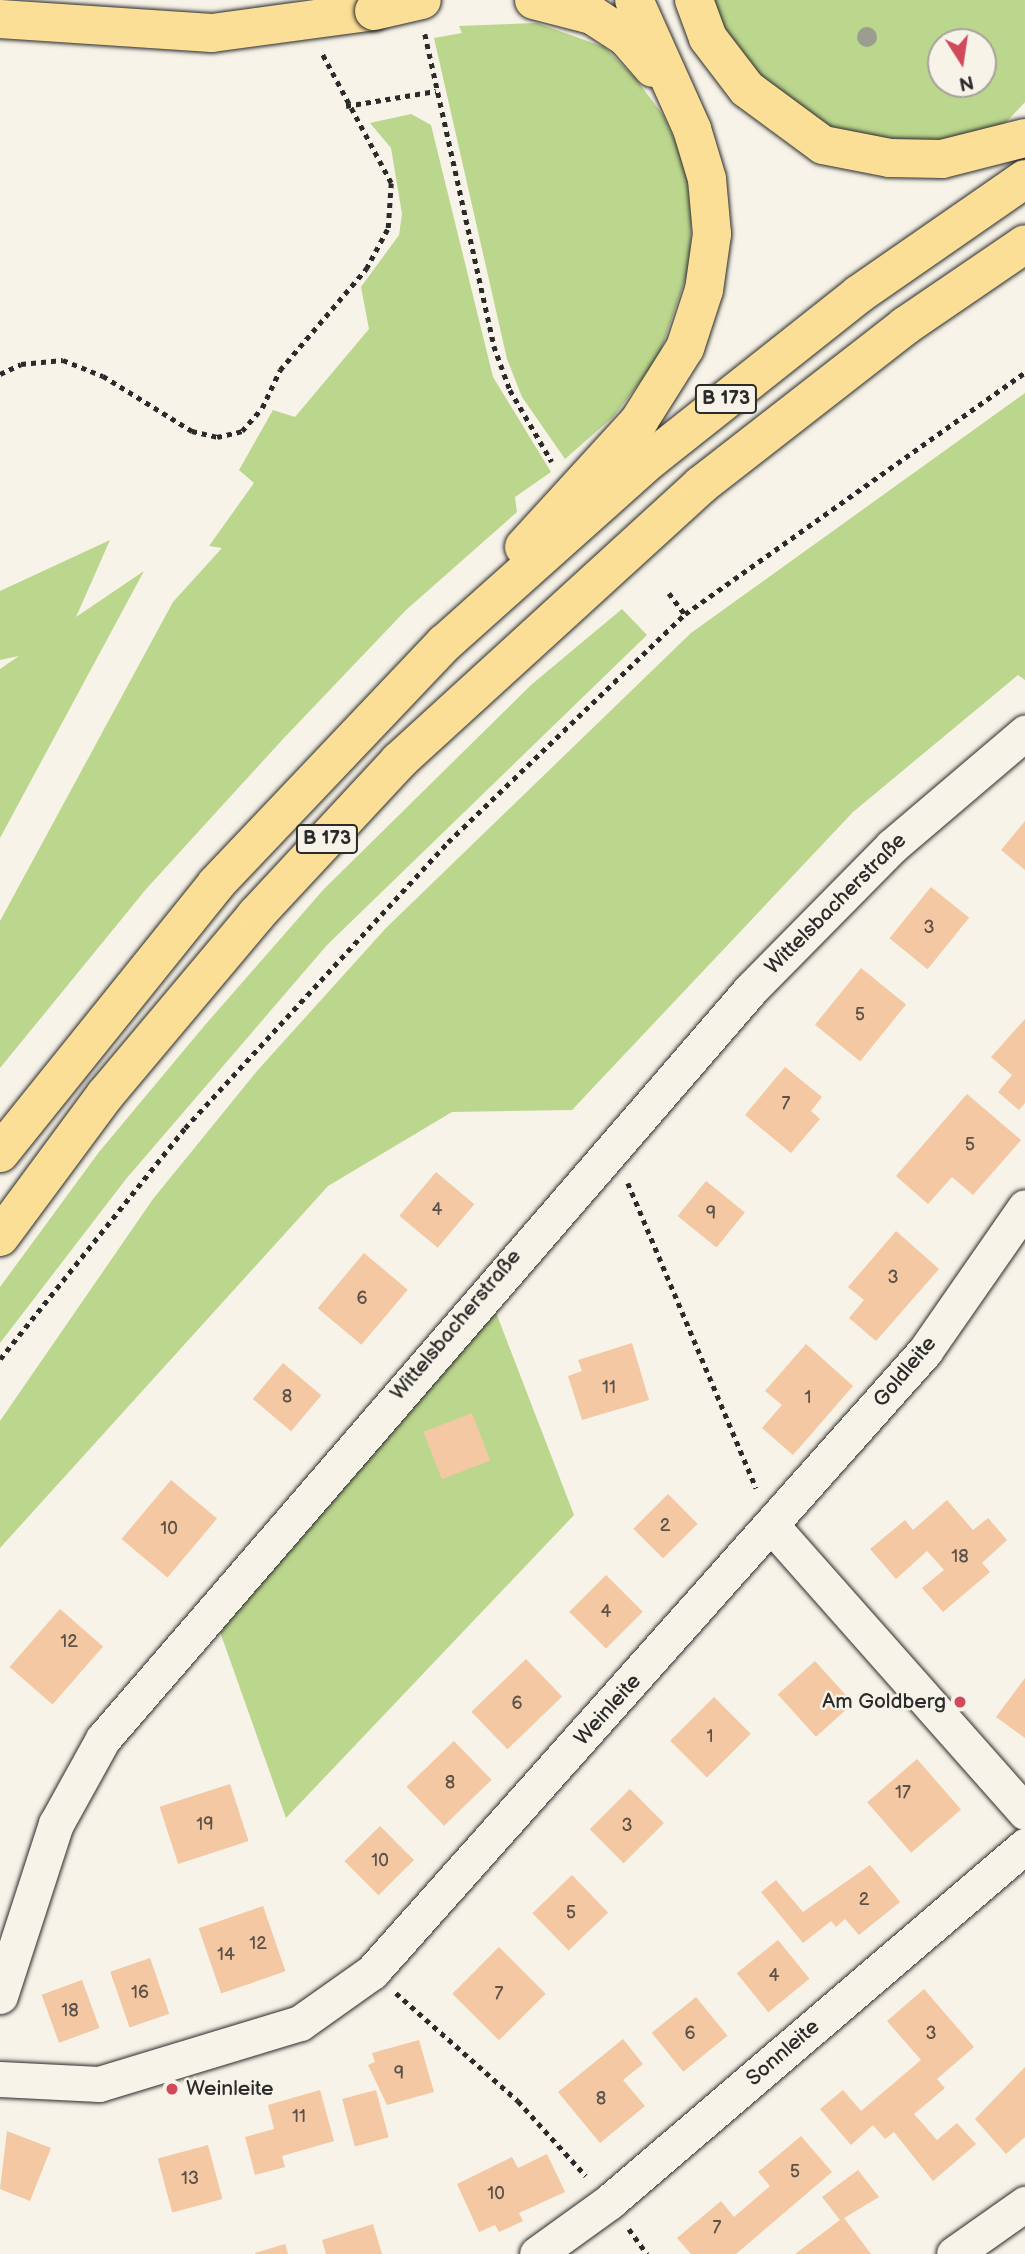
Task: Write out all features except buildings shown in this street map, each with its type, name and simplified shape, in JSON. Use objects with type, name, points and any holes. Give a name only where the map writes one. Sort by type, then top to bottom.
[{"type":"main road","points":[[534,0],[592,15],[625,37],[666,82]]},
{"type":"main road","points":[[444,643],[570,490],[639,421],[685,348],[704,290],[712,234],[708,179],[692,129],[666,82],[634,0]]},
{"type":"main road","points":[[694,0],[708,38],[747,89],[824,145],[890,158],[942,159],[1025,138]]},
{"type":"main road","points":[[0,19],[212,33],[313,23],[374,11],[424,17]]},
{"type":"main road","name":"B 173","points":[[0,1153],[216,884],[444,643],[650,459],[859,294],[1025,179]]},
{"type":"main road","name":"B 173","points":[[0,1237],[115,1083],[256,915],[399,761],[701,485],[905,326],[1025,244]]},
{"type":"street","name":"Wittelsbacherstraße","points":[[0,1996],[55,1824],[103,1739],[751,989],[892,846],[1025,733]]},
{"type":"street","name":"Goldleite","points":[[772,1526],[925,1351],[1025,1207]]},
{"type":"street","points":[[772,1526],[1025,1812]]},
{"type":"street","name":"Weinleite","points":[[0,2079],[99,2084],[300,2023],[372,1972],[772,1526]]},
{"type":"street","name":"Sonnleite","points":[[537,2254],[609,2202],[1025,1846]]},
{"type":"street","points":[[954,2254],[1025,2204]]},
{"type":"path","points":[[424,17],[436,90],[494,346],[510,390],[558,471]]},
{"type":"path","points":[[0,374],[21,364],[64,360],[103,376],[192,431],[218,437],[242,431],[262,408],[288,359],[366,269],[388,228],[391,183],[377,147],[345,106],[313,23]]},
{"type":"path","points":[[345,106],[436,90]]},
{"type":"path","points":[[0,1359],[185,1128],[448,842],[685,614],[1025,372]]},
{"type":"path","points":[[669,593],[685,614]]},
{"type":"path","points":[[613,1146],[772,1526]]},
{"type":"path","points":[[372,1972],[518,2101],[609,2202],[646,2254]]},
{"type":"green space","points":[[709,0],[1025,0],[1025,102],[999,130],[933,146],[858,142],[795,112],[741,61]]},
{"type":"green space","points":[[537,23],[604,47],[635,78],[663,115],[686,164],[691,218],[690,265],[658,359],[613,417],[565,459],[522,397],[507,359],[434,38],[462,33],[459,26]]},
{"type":"green space","points":[[411,114],[431,125],[493,377],[551,472],[515,497],[517,512],[406,610],[283,739],[147,888],[0,1068],[0,921],[173,602],[222,548],[209,546],[254,483],[239,470],[273,410],[295,417],[369,329],[361,287],[399,235],[402,214],[391,148],[370,123]]},
{"type":"green space","points":[[1025,393],[1025,680],[1018,675],[853,812],[572,1110],[452,1112],[328,1186],[0,1548],[0,1421],[153,1199],[257,1071],[386,928],[691,633]]},
{"type":"green space","points":[[110,540],[76,617],[144,571],[0,838],[0,669],[19,656],[0,660],[0,591]]},
{"type":"green space","points":[[622,609],[647,635],[327,945],[126,1179],[0,1343],[0,1287],[99,1152],[205,1025],[324,889],[531,685]]},
{"type":"green space","points":[[495,1310],[574,1515],[286,1818],[219,1629]]},
{"type":"place","name":"Am Goldberg","points":[[960,1702]]},
{"type":"place","name":"Weinleite","points":[[172,2089]]}]
